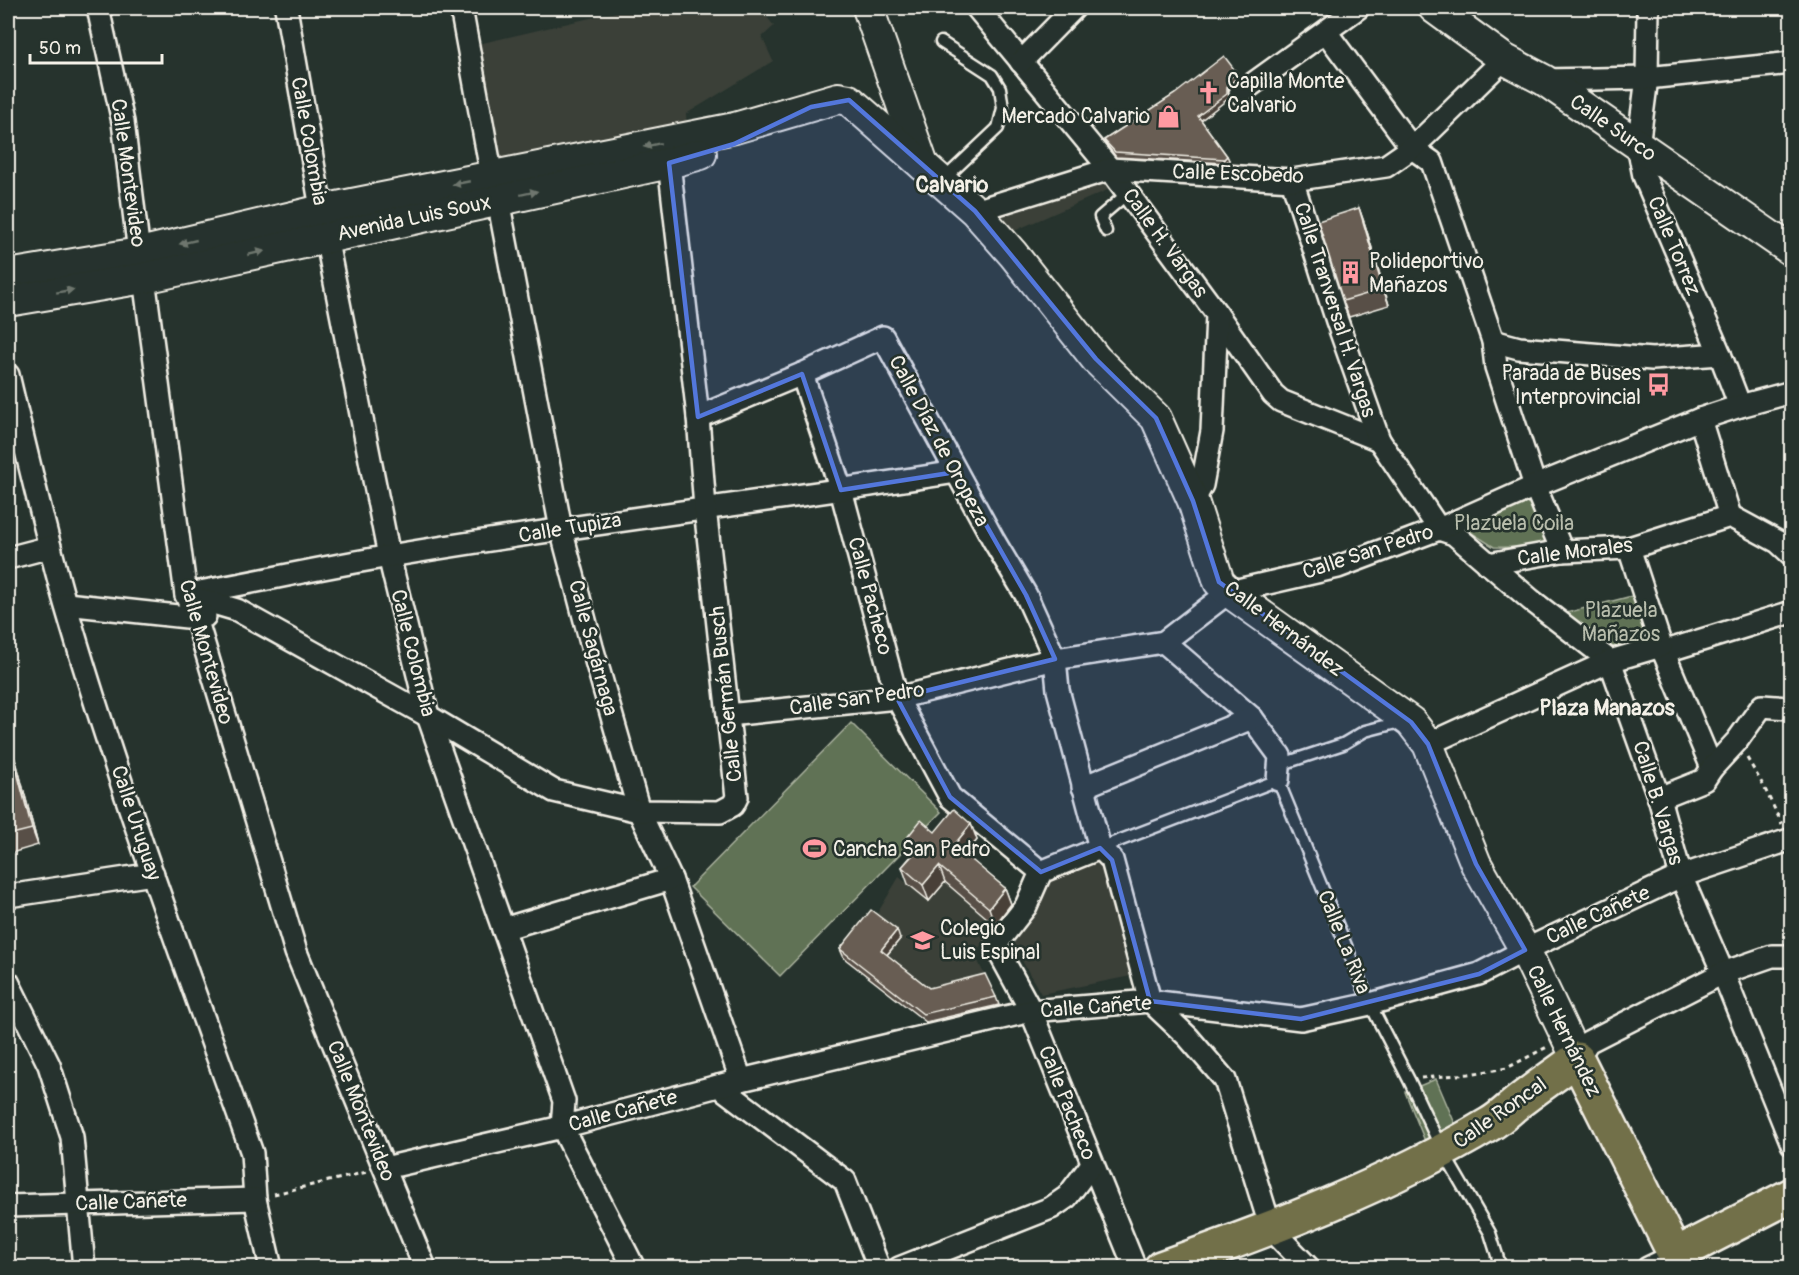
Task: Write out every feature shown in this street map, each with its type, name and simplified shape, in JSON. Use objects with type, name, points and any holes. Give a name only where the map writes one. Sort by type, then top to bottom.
[{"type":"main road","points":[[868,8],[933,175]]},
{"type":"main road","name":"Calle Surco","points":[[1434,8],[1504,58],[1544,80],[1791,251]]},
{"type":"main road","name":"Avenida Luis Soux","points":[[8,301],[142,266],[324,224],[495,189],[735,128],[838,98],[849,100],[933,175]]},
{"type":"main road","name":"Avenida Luis Soux","points":[[495,189],[669,163],[734,144],[811,107]]},
{"type":"main road","name":"Calle Hernández","points":[[933,175],[975,211],[1013,254],[1096,359],[1156,417],[1193,501],[1219,582],[1229,592],[1419,733],[1476,864],[1525,950],[1669,1263]]},
{"type":"main road","name":"Avenida Luis Soux","points":[[8,275],[142,266]]},
{"type":"main road","name":"Calle Roncal","points":[[1161,1268],[1270,1229],[1443,1152],[1493,1123],[1521,1099],[1572,1048]]},
{"type":"main road","points":[[1669,1263],[1791,1195]]},
{"type":"street","name":"Calle Montevideo","points":[[98,8],[123,122],[186,595],[196,618],[296,952],[425,1268]]},
{"type":"street","name":"Calle Colombia","points":[[286,8],[324,224],[388,556],[428,716],[564,1101],[562,1127],[634,1268]]},
{"type":"street","name":"Calle Sagárnaga","points":[[461,8],[561,529],[639,811],[671,879],[741,1080]]},
{"type":"street","name":"Calle H. Vargas","points":[[977,8],[1110,169],[1273,394],[1281,401],[1379,440]]},
{"type":"street","points":[[1021,62],[1074,8]]},
{"type":"street","points":[[1240,93],[1358,8]]},
{"type":"street","name":"Calle Torrez","points":[[1648,8],[1647,78],[1638,146],[1644,176],[1740,406]]},
{"type":"street","points":[[1326,32],[1412,148],[1432,162],[1493,341],[1496,367],[1535,486],[1562,551]]},
{"type":"street","name":"Calle Escobedo","points":[[1110,169],[1292,180],[1386,166],[1412,148],[1504,58]]},
{"type":"street","points":[[1544,80],[1647,78],[1791,63]]},
{"type":"street","name":"Calle Germán Busch","points":[[186,595],[237,610],[428,716],[554,791],[639,811],[720,812],[733,805],[737,797],[669,163]]},
{"type":"street","points":[[975,211],[1110,169]]},
{"type":"street","name":"Calle Tranversal H. Vargas","points":[[1292,180],[1337,321],[1379,440]]},
{"type":"street","points":[[1193,501],[1202,485],[1212,431],[1216,314]]},
{"type":"street","name":"Calle Díaz de Oropeza","points":[[698,417],[884,337],[993,541],[1026,595],[1055,659],[1058,690],[1083,787],[1100,848],[1112,860],[1150,1001]]},
{"type":"street","points":[[1493,341],[1519,348],[1652,359],[1720,354]]},
{"type":"street","name":"Calle Pacheco","points":[[802,374],[841,490],[897,698],[950,797],[1041,872],[1026,906],[997,943],[1000,954],[1031,1011],[1135,1268]]},
{"type":"street","name":"Calle Uruguay","points":[[8,375],[66,604],[153,874],[252,1153],[255,1199],[271,1268]]},
{"type":"street","name":"Calle San Pedro","points":[[728,715],[897,698],[1055,659],[1164,642],[1229,592],[1338,567],[1439,529],[1535,486],[1700,419],[1791,392]]},
{"type":"street","points":[[1700,419],[1730,516],[1778,542],[1791,555]]},
{"type":"street","points":[[1379,440],[1439,529],[1454,534],[1531,600],[1610,661]]},
{"type":"street","name":"Calle Tupiza","points":[[186,595],[388,556],[956,472]]},
{"type":"street","name":"Calle Morales","points":[[1488,564],[1562,551],[1629,548],[1730,516]]},
{"type":"street","points":[[8,558],[50,547]]},
{"type":"street","points":[[1629,548],[1662,649],[1712,768]]},
{"type":"street","points":[[66,604],[196,618],[237,610]]},
{"type":"street","points":[[1419,733],[1610,661],[1662,649],[1791,612]]},
{"type":"street","name":"Calle La Riva","points":[[1164,642],[1252,718],[1280,756],[1279,773]]},
{"type":"street","name":"Calle B. Vargas","points":[[1610,661],[1659,798],[1681,876],[1723,973],[1791,1144]]},
{"type":"street","points":[[1659,798],[1704,780],[1737,741],[1762,706],[1791,706]]},
{"type":"street","points":[[1083,787],[1252,718]]},
{"type":"street","name":"Calle Cañete","points":[[385,1168],[562,1127],[741,1080],[1031,1011],[1150,1001],[1301,1019],[1370,1004],[1479,974],[1681,876],[1789,839]]},
{"type":"street","points":[[1041,872],[1100,848]]},
{"type":"street","points":[[8,896],[153,874]]},
{"type":"street","points":[[503,929],[671,879]]},
{"type":"street","name":"Calle Roncal","points":[[1572,1048],[1723,973],[1772,956],[1791,956]]},
{"type":"street","points":[[8,982],[49,1065],[72,1137],[84,1268]]},
{"type":"street","points":[[1150,1001],[1188,1037],[1226,1080],[1270,1229],[1309,1268]]},
{"type":"street","points":[[719,1086],[845,1181],[879,1268]]},
{"type":"street","points":[[900,1268],[1051,1208],[1067,1197],[1092,1164]]},
{"type":"street","name":"Calle Cañete","points":[[8,1206],[255,1199]]},
{"type":"lane","points":[[933,175],[998,128],[1003,108],[1000,88],[992,75],[941,42]]},
{"type":"lane","points":[[1106,231],[1100,217],[1128,193]]},
{"type":"lane","points":[[1100,848],[1279,773],[1365,731],[1395,722],[1419,733]]},
{"type":"lane","name":"Calle La Riva","points":[[1279,773],[1370,1004],[1443,1152],[1490,1233],[1501,1268]]},
{"type":"path","points":[[1737,741],[1780,817],[1789,839]]},
{"type":"path","points":[[1409,1080],[1507,1068],[1572,1048]]},
{"type":"path","points":[[255,1199],[385,1168]]},
{"type":"highlighted area","points":[[849,100],[975,211],[1096,359],[1156,418],[1193,501],[1219,582],[1411,722],[1428,744],[1476,864],[1525,950],[1479,974],[1301,1019],[1150,1001],[1112,860],[1100,848],[1041,872],[950,797],[897,698],[1055,659],[1026,595],[956,472],[841,490],[802,374],[698,417],[669,163],[734,144],[811,107]]},
{"type":"shaded area","points":[[633,8],[760,8],[774,26],[762,37],[773,61],[686,114],[687,130],[508,161],[501,157],[478,44]]},
{"type":"shaded area","name":"Mercado Calvario","points":[[1106,179],[1112,188],[1014,231],[1001,214]]},
{"type":"shaded area","points":[[1090,862],[1106,866],[1131,976],[1041,994],[1013,945],[1037,907],[1045,879]]},
{"type":"shaded area","name":"Colegio Luis Espinal","points":[[899,877],[928,900],[945,882],[998,927],[974,953],[1001,1009],[926,1022],[844,958],[874,919]]},
{"type":"green space","name":"Plazuela Coila","points":[[1530,498],[1546,541],[1543,548],[1494,547],[1461,526]]},
{"type":"green space","name":"Plazuela Mañazos","points":[[1636,595],[1646,619],[1647,631],[1640,640],[1616,649],[1566,613]]},
{"type":"green space","name":"Cancha San Pedro","points":[[851,723],[941,812],[780,976],[690,887]]},
{"type":"green space","points":[[1436,1079],[1459,1133],[1427,1146],[1405,1092]]},
{"type":"building","name":"Mercado Calvario","points":[[1224,56],[1237,73],[1227,84],[1227,94],[1198,116],[1227,156],[1224,159],[1115,152],[1104,140],[1175,94]]},
{"type":"building","name":"Polideportivo Mañazos","points":[[1359,208],[1383,289],[1343,301],[1318,221]]},
{"type":"building","points":[[11,749],[32,829],[8,835],[8,750]]},
{"type":"building","points":[[954,809],[971,824],[954,845],[1005,888],[989,908],[939,866],[923,885],[902,867],[918,849],[906,839],[921,820],[935,832]]},
{"type":"building","points":[[871,910],[897,930],[881,950],[929,988],[985,974],[996,997],[923,1014],[840,949]]},
{"type":"place","name":"Capilla Monte Calvario","points":[[1209,93]]},
{"type":"place","name":"Mercado Calvario","points":[[1168,116]]},
{"type":"place","name":"Polideportivo Mañazos","points":[[1351,273]]},
{"type":"place","name":"Parada de Buses Interprovincial","points":[[1659,385]]},
{"type":"place","name":"Cancha San Pedro","points":[[815,849]]},
{"type":"place","name":"Colegio Luis Espinal","points":[[922,940]]},
{"type":"district","name":"Calvario","points":[[952,185]]},
{"type":"district","name":"Plaza Manazos","points":[[1607,708]]}]
